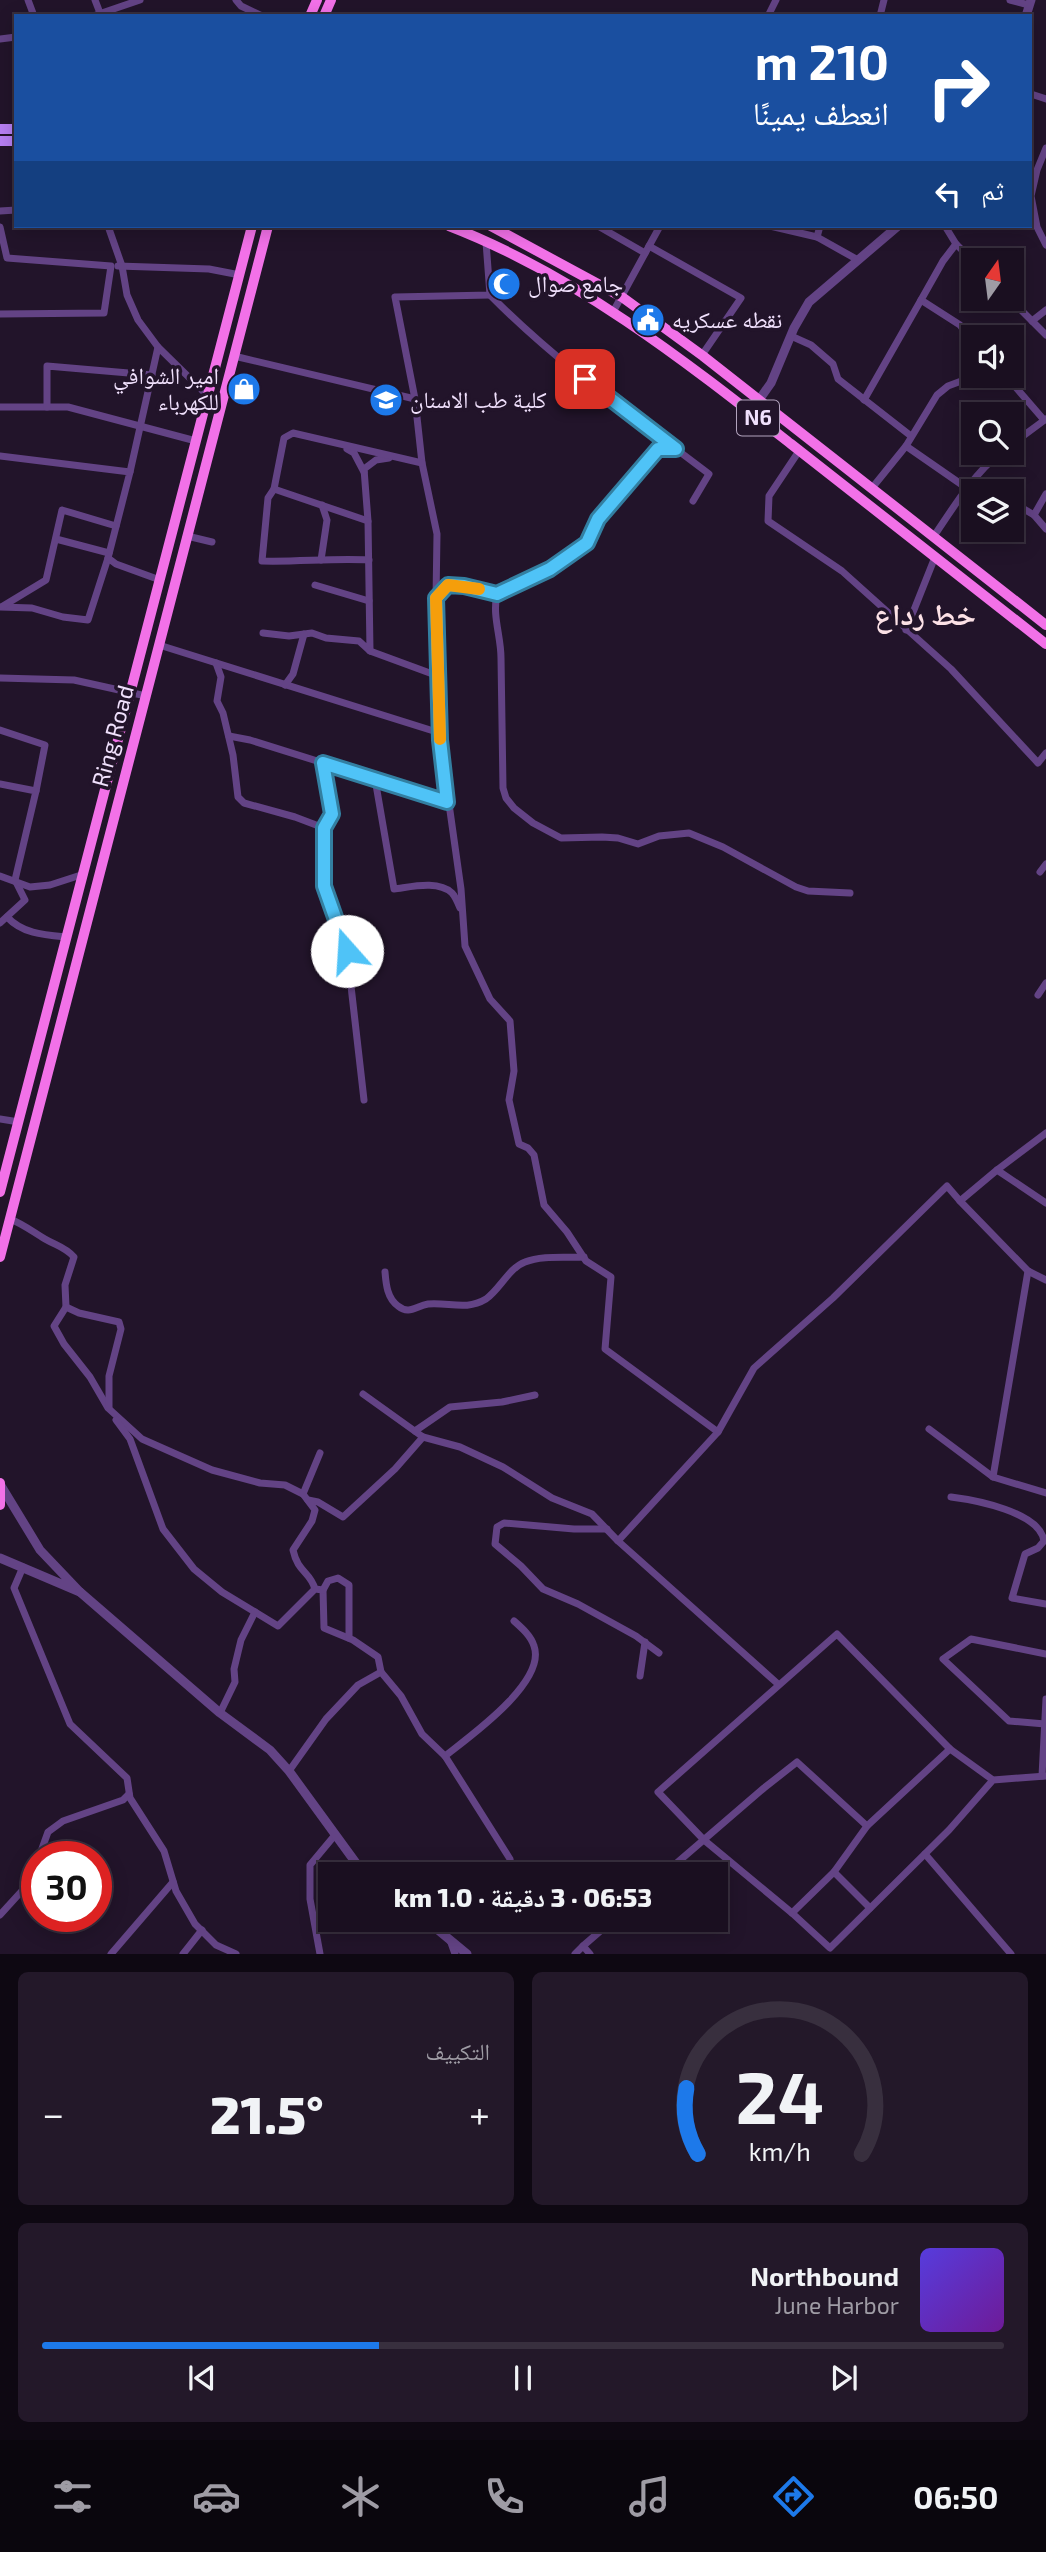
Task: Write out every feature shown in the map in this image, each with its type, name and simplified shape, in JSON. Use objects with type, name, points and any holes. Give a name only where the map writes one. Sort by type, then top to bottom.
[{"type":"main road","name":"Ring Road","points":[[0,1192],[252,228]]},
{"type":"main road","name":"Ring Road","points":[[0,1257],[267,228]]},
{"type":"main road","name":"N6","points":[[454,228],[548,274],[613,312],[694,368],[1046,644]]},
{"type":"main road","name":"N6","points":[[495,228],[622,297],[703,356],[1046,625]]},
{"type":"main road","points":[[694,368],[703,356]]},
{"type":"main road","points":[[172,536],[186,538]]},
{"type":"main road","points":[[0,1482],[0,1505]]},
{"type":"street","points":[[99,14],[140,0]]},
{"type":"street","points":[[236,0],[241,6],[258,14]]},
{"type":"street","points":[[1010,0],[1030,3]]},
{"type":"street","points":[[1032,192],[1046,148]]},
{"type":"street","points":[[1032,201],[1037,227],[1046,245]]},
{"type":"street","points":[[0,212],[7,258],[111,266],[209,269],[240,275]]},
{"type":"street","points":[[109,228],[122,266],[127,295],[138,320],[158,347],[208,396]]},
{"type":"street","points":[[602,228],[741,298],[703,356]]},
{"type":"street","points":[[613,312],[659,228]]},
{"type":"street","points":[[779,228],[817,237],[858,260]]},
{"type":"street","points":[[817,237],[819,228]]},
{"type":"street","points":[[759,400],[771,383],[809,302],[896,228]]},
{"type":"street","points":[[946,228],[961,249]]},
{"type":"street","points":[[486,242],[490,295],[516,322],[556,355],[709,474],[693,501]]},
{"type":"street","points":[[864,400],[943,261],[956,244]]},
{"type":"street","points":[[0,314],[104,313],[111,266]]},
{"type":"street","points":[[490,295],[395,297],[415,398],[422,463],[437,534],[440,733],[465,946],[489,999],[510,1021],[514,1072],[509,1100],[519,1144],[534,1155],[544,1205],[567,1232],[586,1261],[611,1277],[605,1349],[718,1432]]},
{"type":"street","points":[[921,300],[961,326]]},
{"type":"street","points":[[1032,321],[1046,310]]},
{"type":"street","points":[[1023,312],[1046,335]]},
{"type":"street","points":[[791,336],[811,345],[834,363],[838,379],[911,436]]},
{"type":"street","points":[[0,607],[32,608],[63,617],[88,620],[130,472],[158,347]]},
{"type":"street","points":[[234,356],[415,398]]},
{"type":"street","points":[[47,407],[47,366],[152,375]]},
{"type":"street","points":[[872,488],[905,446],[936,395],[961,381]]},
{"type":"street","points":[[1017,388],[1045,420],[1024,435]]},
{"type":"street","points":[[0,407],[68,407],[196,441]]},
{"type":"street","points":[[369,560],[336,558],[306,562],[262,561],[268,498],[274,489],[284,438],[293,433],[422,463]]},
{"type":"street","points":[[341,444],[354,453],[365,476]]},
{"type":"street","points":[[905,446],[961,484]]},
{"type":"street","points":[[436,598],[448,585],[497,594],[550,569],[587,543],[598,519],[658,449],[676,449]]},
{"type":"street","points":[[799,451],[769,496],[768,521],[842,571],[951,669],[1038,763],[1046,753]]},
{"type":"street","points":[[0,456],[130,472]]},
{"type":"street","points":[[370,651],[368,521],[364,468],[376,460],[397,457]]},
{"type":"street","points":[[976,479],[988,465]]},
{"type":"street","points":[[274,489],[368,521]]},
{"type":"street","points":[[1034,515],[1046,494]]},
{"type":"street","points":[[934,536],[961,499]]},
{"type":"street","points":[[321,560],[327,520],[322,505]]},
{"type":"street","points":[[1024,509],[1034,515],[1046,529]]},
{"type":"street","points":[[0,607],[46,580],[62,510],[116,526]]},
{"type":"street","points":[[186,538],[212,542]]},
{"type":"street","points":[[56,539],[108,555],[116,564],[160,580]]},
{"type":"street","points":[[906,630],[935,557]]},
{"type":"street","points":[[315,585],[369,601]]},
{"type":"street","points":[[497,594],[495,614],[502,655],[500,697],[503,788],[506,798],[514,808],[533,823],[561,838],[610,838],[638,844],[659,836],[689,833],[723,847],[796,887],[807,891],[850,893]]},
{"type":"street","points":[[263,633],[289,636],[312,633],[326,638],[359,641],[370,651],[438,676]]},
{"type":"street","points":[[285,685],[293,674],[304,634]]},
{"type":"street","points":[[159,645],[440,733]]},
{"type":"street","points":[[216,663],[221,677],[217,701],[229,736],[238,797],[244,803],[324,828]]},
{"type":"street","points":[[0,679],[74,680],[146,696]]},
{"type":"street","points":[[0,730],[45,745],[15,880],[25,900],[0,923]]},
{"type":"street","points":[[229,736],[250,740],[447,802]]},
{"type":"street","points":[[323,763],[332,814],[324,828],[324,886],[347,951],[364,1100]]},
{"type":"street","points":[[375,779],[394,889],[433,886],[444,888],[452,893],[463,911]]},
{"type":"street","points":[[0,784],[36,792]]},
{"type":"street","points":[[1040,872],[1046,864]]},
{"type":"street","points":[[0,876],[30,887],[50,886],[83,874]]},
{"type":"street","points":[[7,917],[16,927],[36,934],[67,937]]},
{"type":"street","points":[[1038,995],[1046,983]]},
{"type":"street","points":[[0,1119],[19,1122]]},
{"type":"street","points":[[960,1201],[1046,1133]]},
{"type":"street","points":[[997,1170],[1046,1203]]},
{"type":"street","points":[[618,1541],[718,1432],[754,1368],[834,1297],[947,1186],[1028,1271],[1046,1280]]},
{"type":"street","points":[[10,1219],[67,1248],[74,1257],[65,1285],[66,1307],[54,1326],[130,1439],[163,1529],[194,1569],[222,1592],[278,1626],[328,1581],[338,1578],[349,1585],[349,1638]]},
{"type":"street","points":[[385,1272],[387,1291],[394,1302],[411,1311],[428,1304],[471,1306],[495,1292],[522,1263],[537,1259],[584,1257]]},
{"type":"street","points":[[993,1477],[1028,1271]]},
{"type":"street","points":[[66,1307],[79,1313],[119,1322],[120,1339],[109,1376],[108,1408]]},
{"type":"street","points":[[363,1394],[423,1437],[460,1447],[503,1467],[552,1498],[592,1514],[618,1541],[778,1684]]},
{"type":"street","points":[[415,1431],[450,1407],[502,1402],[535,1395]]},
{"type":"street","points":[[108,1408],[142,1438],[212,1470],[260,1483],[285,1485],[343,1517],[395,1469],[423,1437]]},
{"type":"street","points":[[929,1429],[993,1477],[1046,1493]]},
{"type":"street","points":[[305,1497],[320,1453]]},
{"type":"street","points":[[0,1482],[40,1550],[80,1592],[220,1713],[270,1751],[289,1772],[355,1862]]},
{"type":"street","points":[[305,1497],[315,1510],[312,1521],[293,1550],[297,1566],[319,1590],[324,1628],[349,1638],[378,1657],[381,1672],[401,1696],[422,1734],[445,1756],[511,1862]]},
{"type":"street","points":[[951,1497],[998,1505],[1033,1525],[1043,1534],[1044,1541],[1038,1548],[1026,1554],[1012,1598],[1046,1604]]},
{"type":"street","points":[[607,1529],[574,1530],[504,1523],[497,1527],[495,1544],[543,1589],[578,1604],[645,1642],[659,1653]]},
{"type":"street","points":[[0,1558],[80,1592]]},
{"type":"street","points":[[23,1567],[14,1588],[70,1724],[127,1778],[130,1798],[164,1851],[176,1891],[202,1930],[216,1945],[236,1954]]},
{"type":"street","points":[[220,1713],[235,1682],[234,1669],[242,1640],[255,1612]]},
{"type":"street","points":[[445,1756],[487,1723],[528,1679],[536,1649],[527,1634],[514,1621]]},
{"type":"street","points":[[993,1780],[949,1830],[870,1908],[833,1951],[704,1840],[658,1792],[837,1634],[950,1749],[993,1780],[1044,1776],[1046,1699]]},
{"type":"street","points":[[1045,1724],[1009,1721],[943,1659],[971,1639],[1046,1654]]},
{"type":"street","points":[[640,1676],[645,1642]]},
{"type":"street","points":[[289,1772],[326,1719],[358,1685],[381,1672]]},
{"type":"street","points":[[792,1913],[834,1872],[867,1826],[950,1749]]},
{"type":"street","points":[[678,1862],[797,1762],[867,1826]]},
{"type":"street","points":[[45,1841],[48,1832],[63,1821],[123,1800],[129,1794]]},
{"type":"street","points":[[320,1954],[310,1899],[310,1865],[335,1835]]},
{"type":"street","points":[[925,1853],[1011,1954]]},
{"type":"street","points":[[834,1872],[870,1908]]},
{"type":"street","points":[[111,1954],[173,1882]]},
{"type":"street","points":[[0,1915],[21,1892]]},
{"type":"street","points":[[183,1954],[202,1930]]},
{"type":"street","points":[[441,1932],[467,1954]]},
{"type":"street","points":[[575,1954],[599,1932]]},
{"type":"street","points":[[449,1939],[455,1954]]},
{"type":"street","points":[[583,1946],[590,1954]]},
{"type":"slow traffic","points":[[440,739],[436,598],[448,585],[479,589]]},
{"type":"place","name":"جامع صوال","points":[[504,284]]},
{"type":"place","name":"نقطه عسكريه","points":[[648,320]]},
{"type":"place","name":"امير الشوافي للكهرباء","points":[[244,389]]},
{"type":"place","name":"كلية طب الاسنان","points":[[386,400]]},
{"type":"district","name":"خط رداع","points":[[925,615]]},
{"type":"route","points":[[347,951],[324,886],[324,828],[332,814],[323,763],[447,802],[440,740],[436,598],[448,585],[497,594],[550,569],[587,543],[598,519],[658,449],[676,449],[585,379]]}]
